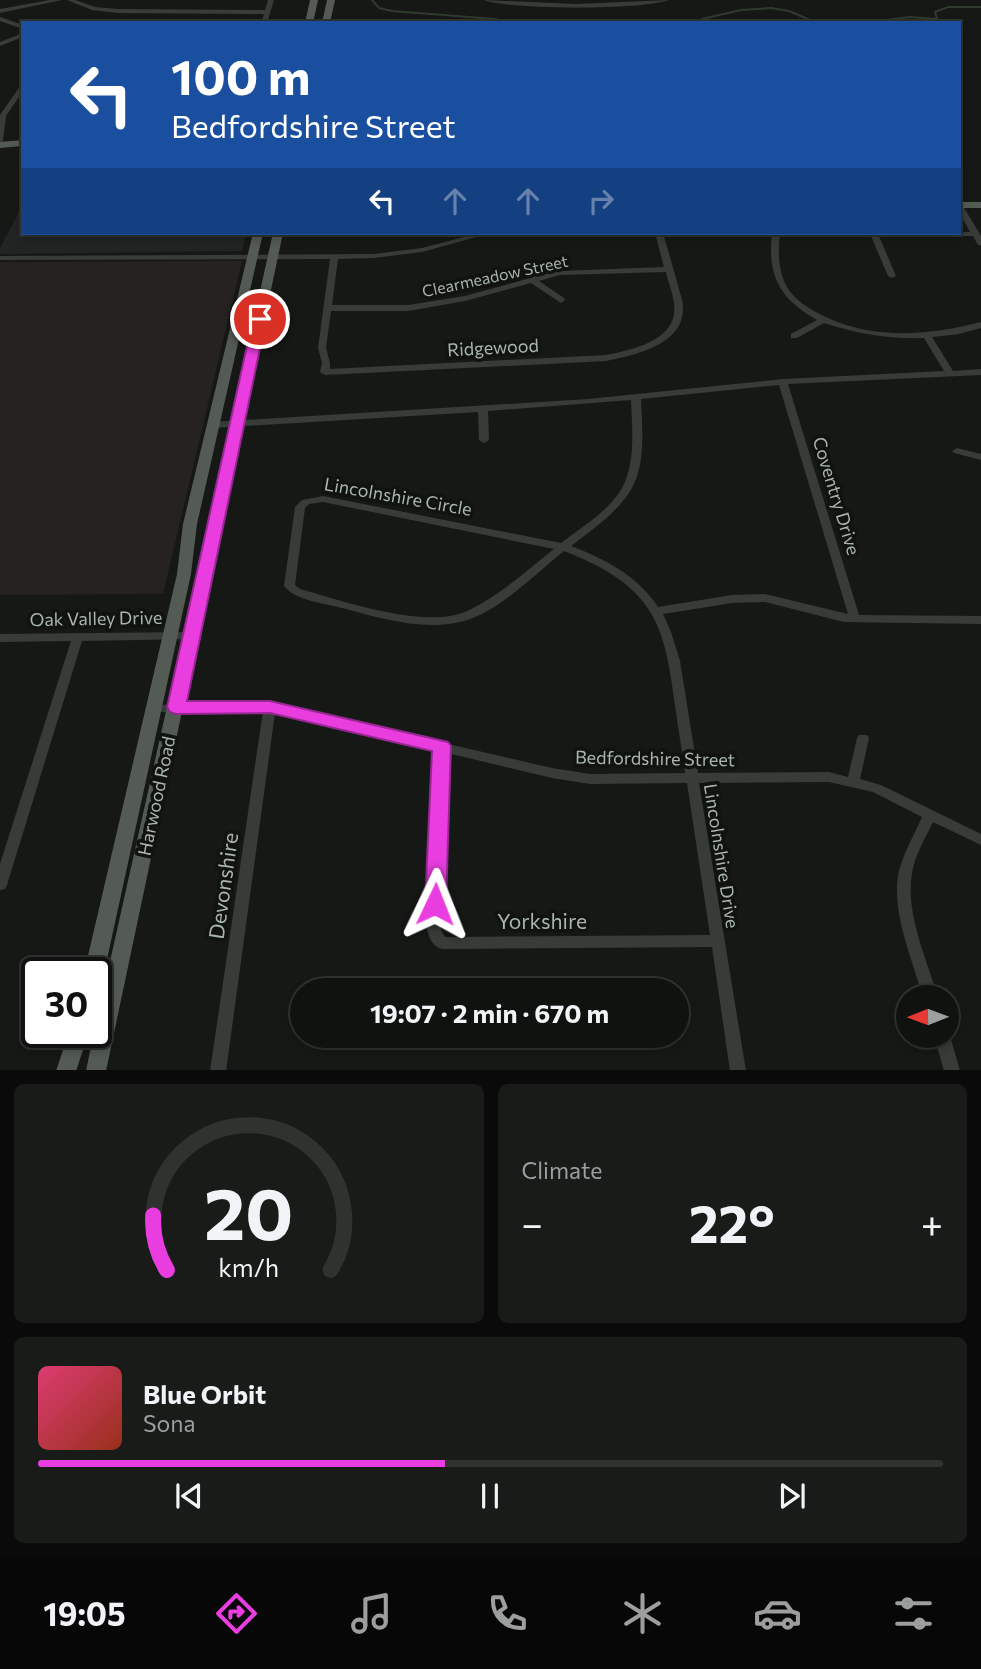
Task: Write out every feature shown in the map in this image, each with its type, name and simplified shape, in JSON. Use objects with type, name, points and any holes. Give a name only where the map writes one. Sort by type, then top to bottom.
[{"type":"main road","points":[[314,0],[309,20],[327,20],[331,0]]},
{"type":"main road","points":[[0,141],[21,137]]},
{"type":"main road","points":[[0,141],[21,143]]},
{"type":"main road","points":[[961,199],[981,199]]},
{"type":"main road","points":[[961,206],[981,205]]},
{"type":"main road","name":"Harwood Road","points":[[98,957],[171,636],[184,574],[190,524],[258,235]]},
{"type":"main road","name":"Harwood Road","points":[[96,1070],[278,235]]},
{"type":"main road","points":[[66,1070],[74,1048]]},
{"type":"street","points":[[0,11],[59,0]]},
{"type":"street","points":[[70,0],[94,9],[118,11],[267,12]]},
{"type":"street","points":[[265,21],[271,0]]},
{"type":"street","points":[[486,0],[546,6],[666,0]]},
{"type":"street","points":[[619,0],[625,4]]},
{"type":"street","points":[[0,19],[21,26]]},
{"type":"street","points":[[0,44],[21,36]]},
{"type":"street","points":[[0,141],[3,116],[21,89]]},
{"type":"street","points":[[961,210],[981,243]]},
{"type":"street","points":[[961,234],[975,234]]},
{"type":"street","points":[[0,258],[374,256],[422,250],[478,235]]},
{"type":"street","name":"Ridgewood","points":[[334,255],[322,348],[326,363],[325,372],[606,358],[635,352],[656,343],[673,329],[679,316],[679,305],[660,235]]},
{"type":"street","points":[[776,235],[774,262],[787,293],[809,311],[825,319],[874,333],[955,333],[981,325]]},
{"type":"street","points":[[874,235],[892,276]]},
{"type":"street","name":"Clearmeadow Street","points":[[328,308],[423,306],[465,299],[531,279],[571,272],[669,269]]},
{"type":"street","points":[[531,279],[561,300]]},
{"type":"street","points":[[794,336],[825,319]]},
{"type":"street","points":[[927,335],[950,373]]},
{"type":"street","points":[[212,425],[483,409],[783,382],[981,372]]},
{"type":"street","name":"Coventry Drive","points":[[783,382],[855,619]]},
{"type":"street","points":[[563,547],[604,515],[629,489],[638,451],[636,397]]},
{"type":"street","points":[[483,409],[484,440]]},
{"type":"street","points":[[957,452],[981,457]]},
{"type":"street","name":"Lincolnshire Circle","points":[[315,500],[563,547],[506,591],[467,616],[454,620],[423,621],[296,592],[289,586],[300,507],[315,500]]},
{"type":"street","name":"Lincolnshire Drive","points":[[563,547],[589,556],[616,572],[656,611],[674,661],[738,1070]]},
{"type":"street","points":[[656,611],[732,599],[765,598],[855,619],[981,620]]},
{"type":"street","name":"Oak Valley Drive","points":[[0,638],[191,636]]},
{"type":"street","points":[[0,885],[5,855],[78,637]]},
{"type":"street","name":"Bedfordshire Street","points":[[155,708],[270,707],[590,779],[793,775],[853,780],[876,788],[981,839]]},
{"type":"street","name":"Devonshire","points":[[218,1070],[270,707]]},
{"type":"street","points":[[853,780],[863,737]]},
{"type":"street","name":"Yorkshire","points":[[441,746],[434,930],[437,939],[442,943],[717,941]]},
{"type":"street","points":[[927,985],[907,911],[904,887],[905,874],[930,814]]},
{"type":"street","points":[[946,1048],[952,1070]]},
{"type":"shaded area","points":[[21,208],[21,235],[246,235],[242,251],[0,254],[0,248]]},
{"type":"shaded area","points":[[242,261],[163,594],[0,595],[0,262]]},
{"type":"waterway","points":[[372,0],[379,8],[392,11],[503,21]]},
{"type":"waterway","points":[[879,21],[910,17],[937,19],[935,12],[948,7],[981,7]]},
{"type":"waterway","points":[[699,21],[741,10],[771,8],[789,11],[812,21]]},
{"type":"route","points":[[260,319],[176,707],[270,707],[441,746],[435,904]]}]
